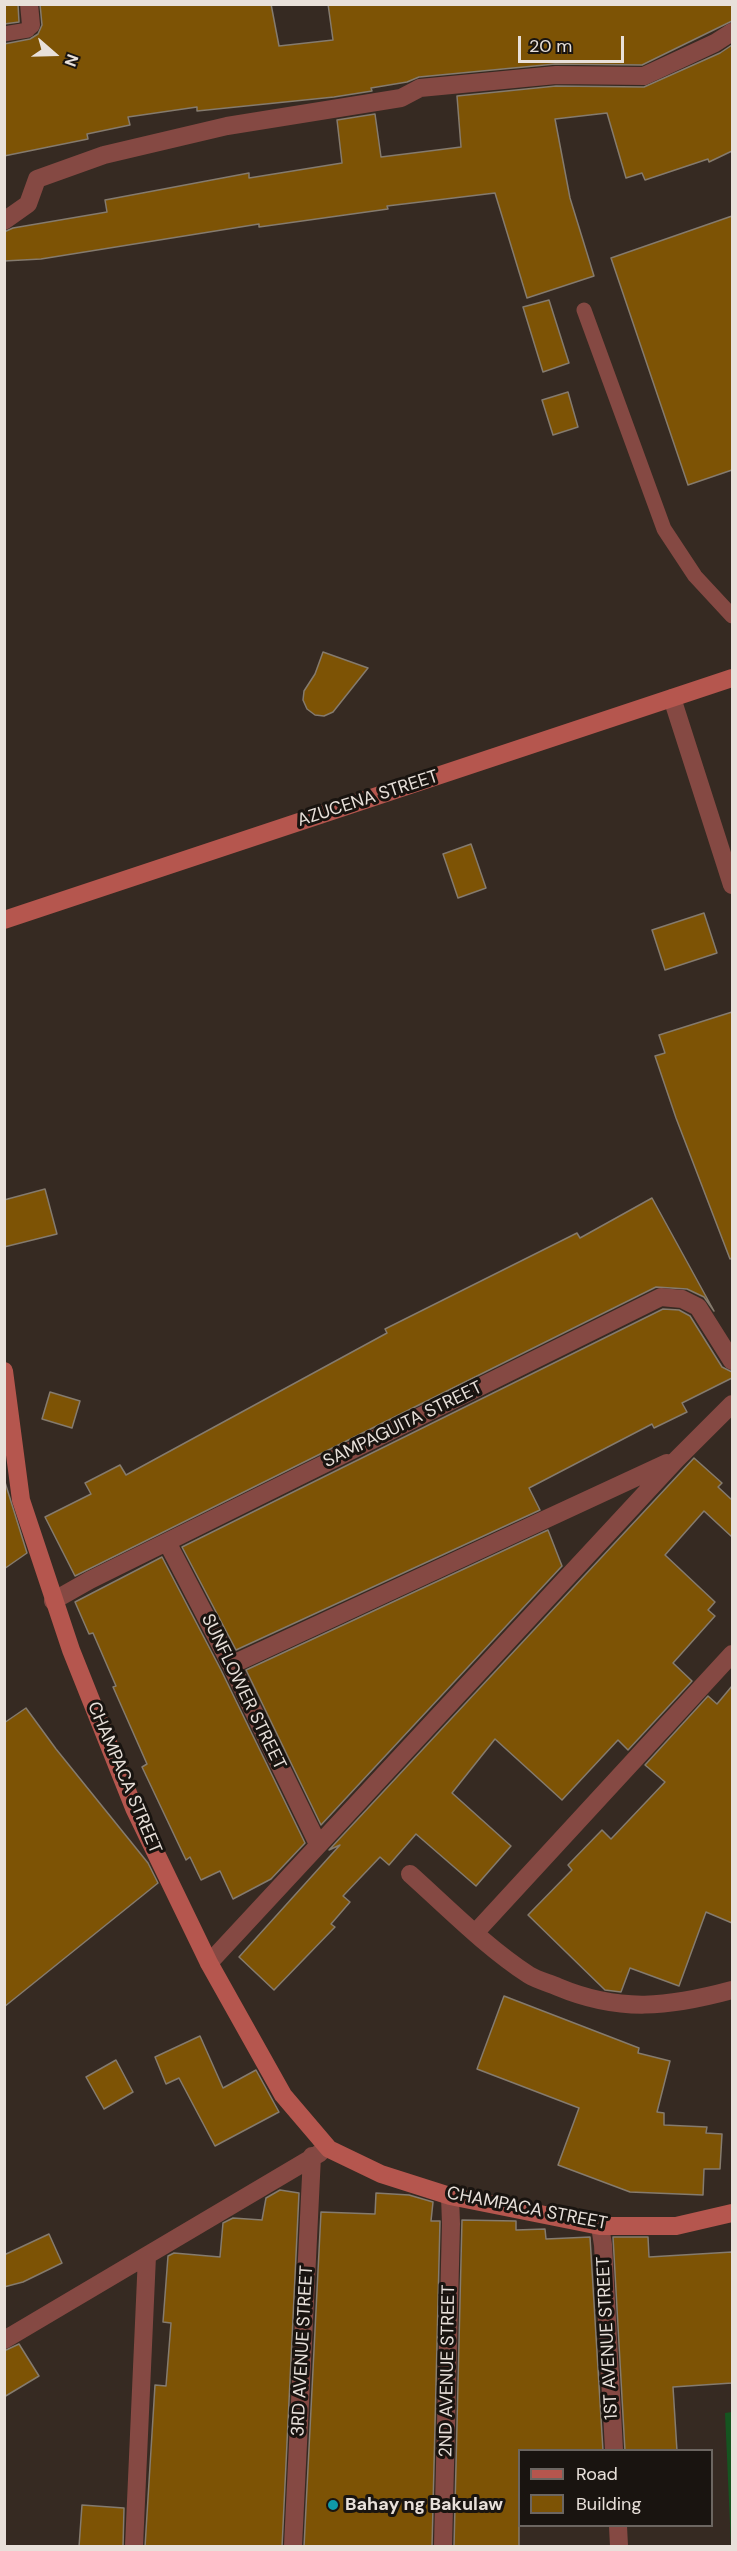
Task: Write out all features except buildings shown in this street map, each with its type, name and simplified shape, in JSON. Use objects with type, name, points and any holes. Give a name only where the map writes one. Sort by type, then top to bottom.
[{"type":"street","points":[[29,4],[31,25]]},
{"type":"street","points":[[4,221],[28,204],[37,178],[104,156],[227,126],[401,98],[420,88],[556,75],[644,76],[715,43],[732,32]]},
{"type":"street","name":"AZUCENA STREET","points":[[4,920],[732,678]]},
{"type":"street","points":[[672,698],[732,885]]},
{"type":"street","name":"SAMPAGUITA STREET","points":[[53,1601],[167,1542],[662,1298],[682,1299],[698,1306],[732,1361]]},
{"type":"street","name":"CHAMPACA STREET","points":[[4,1371],[21,1500],[53,1601],[134,1808],[209,1963],[283,2095],[329,2149],[381,2174],[450,2196],[600,2226],[676,2226],[732,2213]]},
{"type":"street","points":[[209,1963],[677,1458],[732,1404]]},
{"type":"street","points":[[231,1665],[677,1458]]},
{"type":"street","name":"SUNFLOWER STREET","points":[[167,1542],[231,1665],[318,1844]]},
{"type":"street","points":[[475,1933],[732,1654]]},
{"type":"street","points":[[410,1874],[475,1933],[530,1976],[585,1999],[642,2006],[690,2001],[732,1990]]},
{"type":"street","points":[[4,2340],[312,2156],[329,2149]]},
{"type":"street","name":"3RD AVENUE STREET","points":[[293,2547],[312,2156]]},
{"type":"street","name":"2ND AVENUE STREET","points":[[443,2547],[450,2196]]},
{"type":"street","name":"1ST AVENUE STREET","points":[[600,2226],[603,2245],[614,2449]]},
{"type":"street","points":[[134,2547],[147,2256]]},
{"type":"street","points":[[618,2527],[619,2547]]},
{"type":"lane","points":[[4,34],[28,30],[31,25]]},
{"type":"lane","points":[[584,310],[664,529],[695,576],[732,616]]},
{"type":"green space","points":[[732,2412],[732,2546],[731,2546],[725,2413]]},
{"type":"place","name":"Bahay ng Bakulaw","points":[[333,2505]]}]
